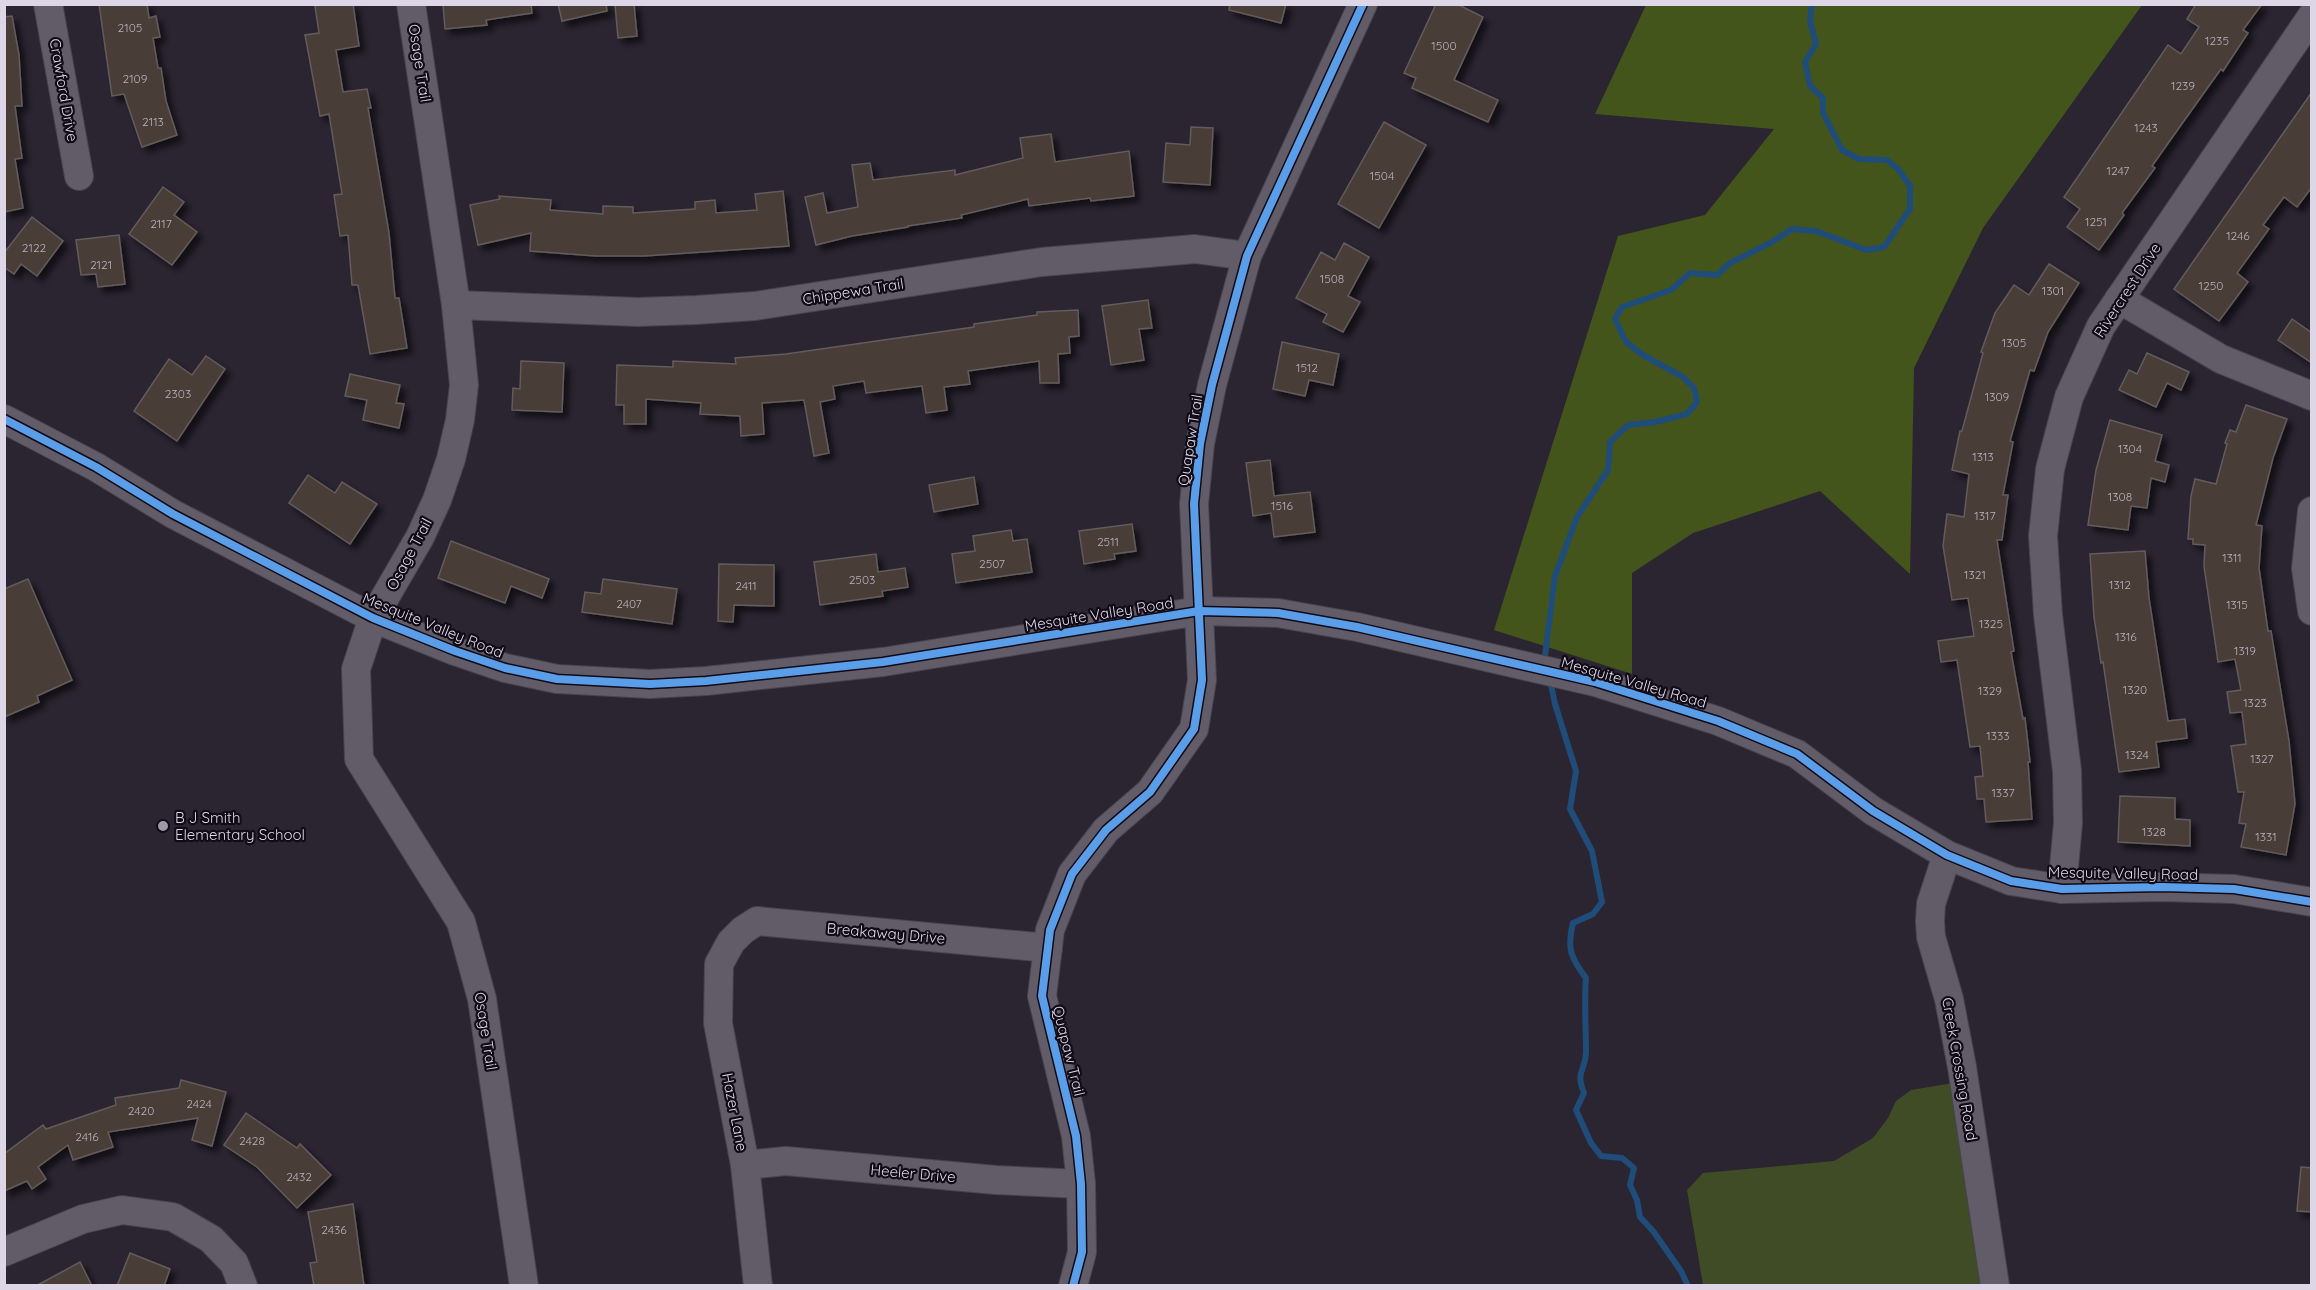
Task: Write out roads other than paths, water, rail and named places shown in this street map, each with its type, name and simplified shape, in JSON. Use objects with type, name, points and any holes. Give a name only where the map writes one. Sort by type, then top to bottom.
[{"type":"street","name":"Crawford Drive","points":[[48,4],[79,176]]},
{"type":"street","name":"Osage Trail","points":[[411,4],[456,305],[464,385],[460,420],[451,459],[437,500],[420,537],[373,618],[356,669],[358,759],[461,922],[482,999],[524,1286]]},
{"type":"street","name":"Quapaw Trail","points":[[1073,1286],[1082,1252],[1081,1184],[1076,1136],[1042,996],[1050,930],[1072,874],[1106,830],[1150,792],[1194,729],[1202,680],[1194,504],[1200,444],[1212,385],[1247,256],[1363,4]]},
{"type":"street","name":"Rivercrest Drive","points":[[2062,889],[2068,823],[2067,771],[2048,615],[2044,525],[2050,469],[2069,397],[2102,326],[2119,299],[2312,16]]},
{"type":"street","name":"Chippewa Trail","points":[[456,305],[638,312],[696,310],[754,306],[1042,262],[1195,249],[1247,256]]},
{"type":"street","points":[[2119,299],[2220,359],[2312,396]]},
{"type":"street","name":"Mesquite Valley Road","points":[[4,419],[96,467],[173,514],[373,618],[455,651],[505,668],[557,679],[650,684],[706,681],[883,662],[1199,611],[1278,613],[1357,627],[1595,682],[1718,721],[1797,754],[1873,811],[1947,855],[2011,881],[2062,889],[2225,888],[2312,902]]},
{"type":"street","points":[[2312,511],[2306,568],[2312,611]]},
{"type":"street","name":"Creek Crossing Road","points":[[1947,855],[1931,904],[1931,936],[1949,999],[1962,1067],[1995,1286]]},
{"type":"street","name":"Breakaway Drive","points":[[730,942],[757,921],[1048,948]]},
{"type":"street","name":"Hazer Lane","points":[[730,942],[718,964],[718,1023],[744,1165],[759,1286]]},
{"type":"street","name":"Heeler Drive","points":[[744,1165],[786,1161],[996,1180],[1081,1184]]},
{"type":"street","points":[[4,1252],[83,1219],[122,1210],[173,1217],[211,1239],[234,1263],[243,1286]]},
{"type":"waterway","points":[[1546,661],[1555,576],[1577,517],[1608,470],[1610,442],[1628,425],[1655,422],[1687,414],[1697,402],[1694,388],[1683,377],[1643,355],[1626,342],[1615,319],[1622,307],[1671,290],[1690,273],[1717,275],[1730,263],[1792,229],[1816,231],[1866,250],[1884,247],[1910,209],[1910,186],[1898,169],[1887,160],[1859,159],[1842,150],[1823,113],[1823,98],[1810,86],[1805,62],[1816,44],[1810,21],[1812,4]]},
{"type":"waterway","points":[[1550,680],[1576,771],[1570,809],[1592,851],[1602,902],[1593,914],[1573,923],[1571,932],[1571,952],[1586,978],[1586,1053],[1580,1076],[1584,1093],[1576,1110],[1591,1143],[1601,1156],[1622,1158],[1634,1168],[1630,1185],[1637,1200],[1640,1217],[1653,1231],[1681,1271],[1688,1286]]},
{"type":"place","name":"B J Smith Elementary School","points":[[163,826]]}]
